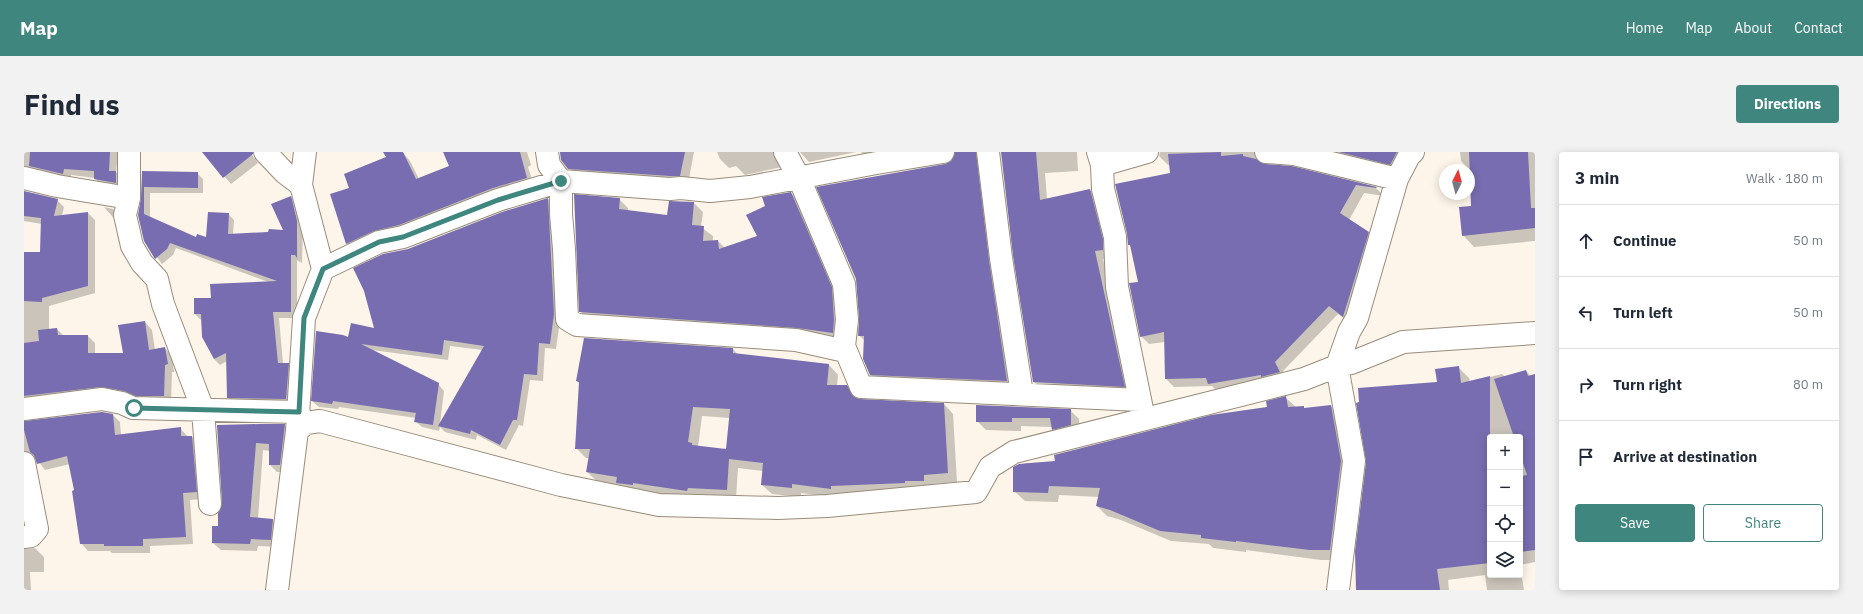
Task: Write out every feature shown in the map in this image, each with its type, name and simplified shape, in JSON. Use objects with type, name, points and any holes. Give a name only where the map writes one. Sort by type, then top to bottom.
[{"type":"street","points":[[129,152],[129,198],[125,215],[132,246],[142,263],[157,278],[163,304],[203,410],[210,504]]},
{"type":"street","points":[[265,152],[286,173],[301,185]]},
{"type":"street","points":[[276,590],[298,422],[304,318],[323,269],[301,185],[305,152]]},
{"type":"street","points":[[547,152],[549,165],[561,181],[561,214],[567,319],[578,324],[796,340],[845,351]]},
{"type":"street","points":[[785,152],[798,178],[844,284],[847,320],[844,346],[861,387],[1022,394],[1142,410]]},
{"type":"street","points":[[323,269],[379,242],[403,237],[498,200],[561,181],[710,191],[750,187],[943,152]]},
{"type":"street","points":[[988,152],[1022,394]]},
{"type":"street","points":[[1142,410],[1117,287],[1115,237],[1103,189],[1100,158],[1147,152]]},
{"type":"street","points":[[1266,152],[1294,154],[1397,179]]},
{"type":"street","points":[[1338,590],[1354,462],[1337,366],[1349,332],[1357,318],[1397,179],[1409,156],[1413,152]]},
{"type":"street","points":[[24,178],[57,186],[129,198]]},
{"type":"street","points":[[24,409],[102,399],[122,403],[134,408],[203,410],[306,423],[320,421],[561,485],[659,505],[778,508],[827,506],[976,492],[990,467],[1014,452],[1142,410],[1304,379],[1337,366],[1351,363],[1403,342],[1535,333]]},
{"type":"street","points":[[24,463],[37,529],[31,536],[24,538]]},
{"type":"building","points":[[30,152],[110,152],[109,171],[116,171],[116,183],[94,179],[94,171],[64,169],[63,174],[29,166]]},
{"type":"building","points":[[202,152],[253,152],[253,154],[223,178]]},
{"type":"building","points":[[383,152],[403,152],[416,179],[449,166],[443,152],[520,152],[527,178],[493,188],[399,225],[374,231],[346,244],[330,194],[349,188],[344,174],[386,157]]},
{"type":"building","points":[[560,152],[685,152],[680,176],[670,176],[568,169],[561,160]]},
{"type":"building","points":[[955,152],[976,152],[989,260],[1007,381],[870,375],[863,359],[864,336],[858,336],[859,319],[856,279],[816,187],[945,164],[951,161]]},
{"type":"building","points":[[1001,152],[1036,152],[1040,200],[1090,189],[1103,239],[1103,250],[1095,251],[1125,387],[1033,382],[1013,256]]},
{"type":"building","points":[[1221,152],[1221,156],[1243,154],[1243,156],[1256,159],[1265,164],[1292,166],[1377,187],[1356,185],[1340,213],[1369,232],[1343,317],[1329,306],[1275,362],[1280,372],[1261,377],[1261,375],[1208,384],[1206,378],[1165,379],[1164,332],[1140,337],[1129,283],[1138,282],[1130,245],[1128,245],[1127,234],[1115,184],[1170,173],[1168,154]]},
{"type":"building","points":[[1339,152],[1397,152],[1390,165]]},
{"type":"building","points":[[1469,152],[1528,152],[1531,208],[1535,208],[1535,228],[1462,236],[1459,207],[1471,206],[1471,200],[1475,200],[1475,164],[1469,164]]},
{"type":"building","points":[[142,171],[198,172],[198,188],[144,187],[144,214],[196,237],[197,234],[206,237],[208,212],[229,213],[228,234],[268,232],[269,229],[283,230],[271,204],[291,196],[297,221],[297,258],[295,255],[291,255],[291,312],[273,312],[278,363],[289,363],[286,399],[227,398],[226,353],[214,359],[202,337],[201,314],[194,314],[194,298],[211,298],[210,284],[277,281],[170,243],[167,249],[155,259],[144,241],[138,215],[141,198]]},
{"type":"building","points":[[24,191],[58,199],[54,216],[88,212],[88,286],[42,298],[42,302],[24,301],[24,252],[40,252],[41,218],[24,216]]},
{"type":"building","points":[[791,192],[832,287],[834,320],[833,333],[797,328],[579,312],[574,194],[620,198],[619,209],[667,215],[669,201],[694,202],[692,225],[704,226],[703,241],[718,240],[719,249],[757,236],[746,215],[765,206],[762,197]]},
{"type":"building","points":[[548,198],[554,314],[550,344],[539,343],[537,375],[524,374],[517,420],[513,420],[500,445],[471,430],[470,434],[438,426],[484,346],[444,340],[442,355],[361,344],[439,383],[433,425],[414,422],[416,413],[333,401],[332,404],[311,401],[316,331],[348,337],[351,323],[374,328],[364,291],[353,268],[383,254],[408,249],[502,212]]},
{"type":"building","points":[[145,321],[149,350],[165,347],[168,364],[165,365],[164,396],[136,396],[124,391],[101,387],[24,396],[24,343],[39,341],[38,330],[57,328],[58,335],[88,335],[88,353],[123,353],[118,325]]},
{"type":"building","points":[[584,338],[733,348],[733,353],[829,364],[827,385],[847,385],[854,397],[860,399],[944,403],[948,473],[924,475],[924,481],[905,481],[905,483],[831,486],[831,489],[792,484],[792,488],[761,485],[763,463],[729,459],[727,490],[688,488],[687,491],[633,483],[633,485],[616,483],[617,477],[586,472],[590,449],[575,449],[579,382],[576,381]],"holes":[[[693,407],[730,409],[726,449],[692,445],[692,443],[688,442]]]},
{"type":"building","points":[[1459,366],[1461,383],[1490,376],[1490,434],[1487,434],[1487,563],[1437,569],[1440,590],[1356,590],[1355,551],[1366,462],[1356,403],[1359,402],[1358,388],[1437,382],[1435,369]]},
{"type":"building","points":[[1526,370],[1528,376],[1535,374],[1535,550],[1523,552],[1523,476],[1527,475],[1523,463],[1523,434],[1513,434],[1494,379]]},
{"type":"building","points":[[1286,396],[1288,407],[1304,406],[1304,408],[1331,405],[1341,461],[1330,550],[1310,550],[1236,542],[1201,538],[1201,535],[1160,531],[1110,510],[1096,506],[1100,488],[1049,486],[1048,493],[1013,492],[1013,467],[1019,464],[1055,461],[1054,455],[1211,415],[1267,407],[1266,401]]},
{"type":"building","points":[[976,405],[1071,409],[1071,425],[1052,430],[1050,418],[1012,418],[1012,422],[976,422]]},
{"type":"building","points":[[102,412],[113,414],[115,435],[181,427],[181,436],[192,436],[197,492],[183,493],[186,537],[143,539],[143,546],[104,546],[104,544],[80,544],[72,491],[74,490],[67,456],[37,464],[34,455],[30,452],[24,430],[24,421]]},
{"type":"building","points":[[285,424],[280,465],[269,465],[269,444],[256,443],[250,517],[273,519],[271,540],[251,539],[250,544],[212,543],[212,526],[218,526],[218,513],[222,503],[217,425]]},
{"type":"route","points":[[134,408],[299,412],[304,318],[323,269],[379,242],[403,237],[498,200],[561,181]]}]
